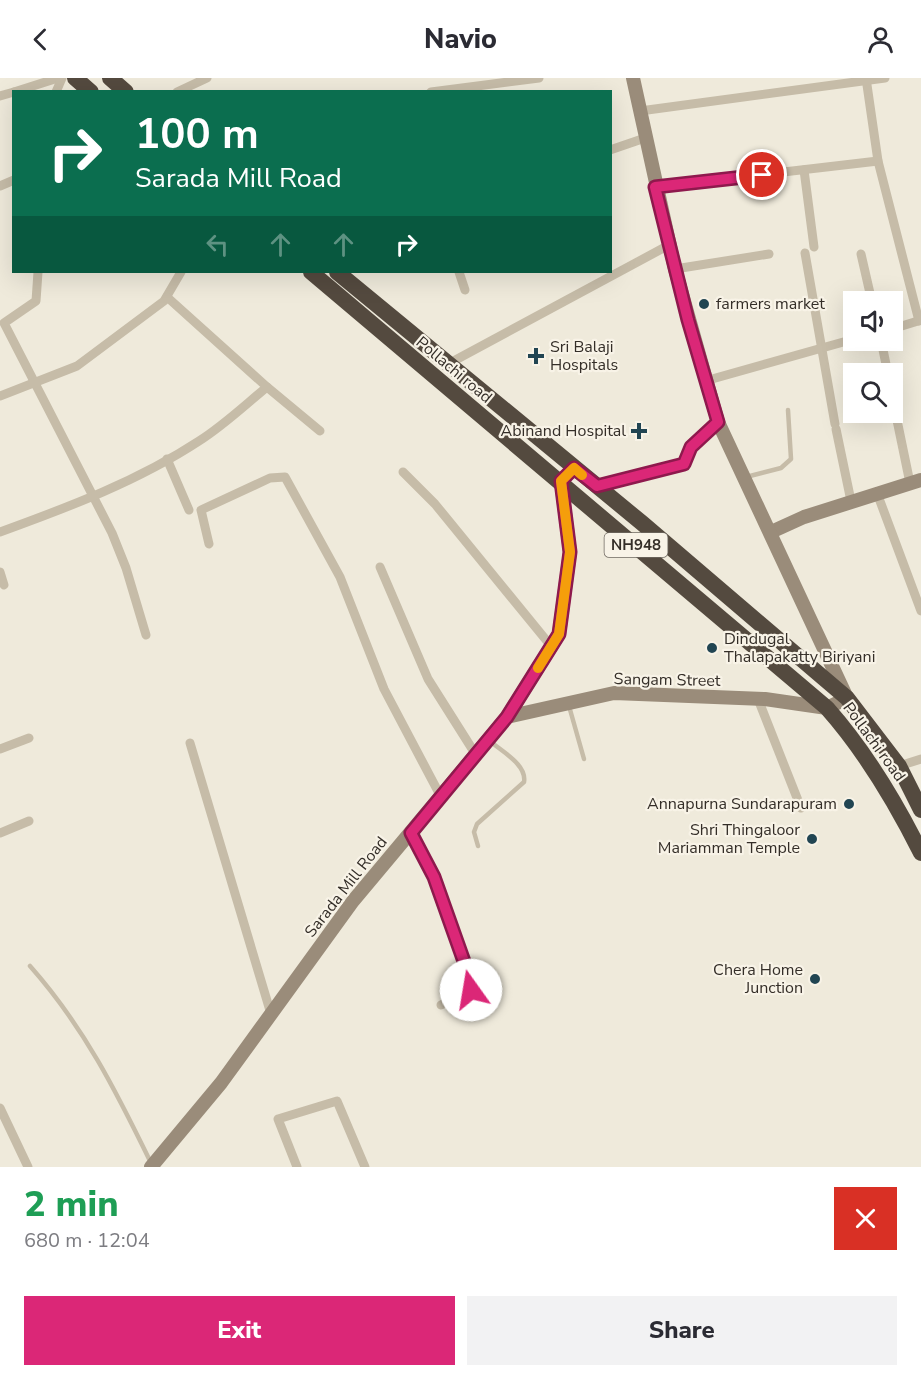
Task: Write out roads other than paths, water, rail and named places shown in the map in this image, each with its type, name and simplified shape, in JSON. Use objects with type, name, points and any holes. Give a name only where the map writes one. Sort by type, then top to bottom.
[{"type":"highway","points":[[75,78],[89,90]]},
{"type":"highway","points":[[110,78],[124,90]]},
{"type":"highway","name":"Pollachi road","points":[[312,273],[827,708],[849,733],[881,780],[921,853]]},
{"type":"highway","name":"NH948","points":[[338,273],[597,486],[847,698],[899,766],[921,810]]},
{"type":"main road","points":[[633,78],[669,245],[718,422],[847,698],[827,708]]},
{"type":"main road","points":[[561,481],[574,468]]},
{"type":"main road","name":"Sarada Mill Road","points":[[152,1166],[221,1083],[353,901],[507,717],[559,634],[570,552],[561,481]]},
{"type":"main road","points":[[771,532],[804,517],[916,482]]},
{"type":"main road","name":"Sangam Street","points":[[507,717],[614,693],[758,699],[827,708]]},
{"type":"street","points":[[21,90],[60,78]]},
{"type":"street","points":[[181,90],[207,78]]},
{"type":"street","points":[[446,90],[539,78]]},
{"type":"street","points":[[640,111],[885,78]]},
{"type":"street","points":[[866,79],[878,161],[920,321],[903,325]]},
{"type":"street","points":[[612,149],[645,138]]},
{"type":"street","points":[[655,187],[878,161]]},
{"type":"street","points":[[804,170],[814,247]]},
{"type":"street","points":[[448,364],[669,245]]},
{"type":"street","points":[[675,269],[769,254]]},
{"type":"street","points":[[805,254],[851,501]]},
{"type":"street","points":[[861,254],[869,291]]},
{"type":"street","points":[[38,273],[36,301],[2,324],[35,382],[112,533],[126,568],[146,635]]},
{"type":"street","points":[[0,396],[77,366],[166,297],[180,273]]},
{"type":"street","points":[[459,273],[465,290]]},
{"type":"street","points":[[166,297],[320,431]]},
{"type":"street","points":[[705,381],[843,342]]},
{"type":"street","points":[[0,532],[92,496],[167,459],[200,440],[267,387]]},
{"type":"street","points":[[597,486],[684,464],[691,447],[718,422]]},
{"type":"street","points":[[900,423],[916,482]]},
{"type":"street","points":[[167,459],[189,510]]},
{"type":"street","points":[[403,472],[435,504],[551,646]]},
{"type":"street","points":[[209,544],[201,510],[270,478],[285,477],[340,577],[384,689],[441,797]]},
{"type":"street","points":[[877,493],[921,611]]},
{"type":"street","points":[[380,567],[428,679],[476,755]]},
{"type":"street","points":[[0,572],[4,585]]},
{"type":"street","points":[[758,699],[801,808]]},
{"type":"street","points":[[0,749],[29,738]]},
{"type":"street","points":[[190,743],[271,1014]]},
{"type":"street","points":[[899,766],[921,759]]},
{"type":"street","points":[[0,833],[29,821]]},
{"type":"street","points":[[411,833],[434,877],[472,984],[471,990],[441,1005]]},
{"type":"street","points":[[297,1167],[278,1119],[337,1101],[365,1167]]},
{"type":"street","points":[[0,1108],[4,1125],[28,1167]]},
{"type":"lane","points":[[743,478],[781,468],[791,459],[788,410]]},
{"type":"lane","points":[[568,703],[584,759]]},
{"type":"lane","points":[[478,846],[474,832],[477,824],[524,782],[525,775],[522,769],[489,740]]},
{"type":"lane","points":[[30,966],[56,996],[104,1068],[152,1166]]},
{"type":"place","name":"farmers market","points":[[704,304]]},
{"type":"place","name":"Sri Balaji Hospitals","points":[[536,356]]},
{"type":"place","name":"Abinand Hospital","points":[[639,431]]},
{"type":"place","name":"Dindugal Thalapakatty Biriyani","points":[[712,648]]},
{"type":"place","name":"Annapurna Sundarapuram","points":[[849,804]]},
{"type":"place","name":"Shri Thingaloor Mariamman Temple","points":[[812,839]]},
{"type":"place","name":"Chera Home Junction","points":[[815,979]]}]
